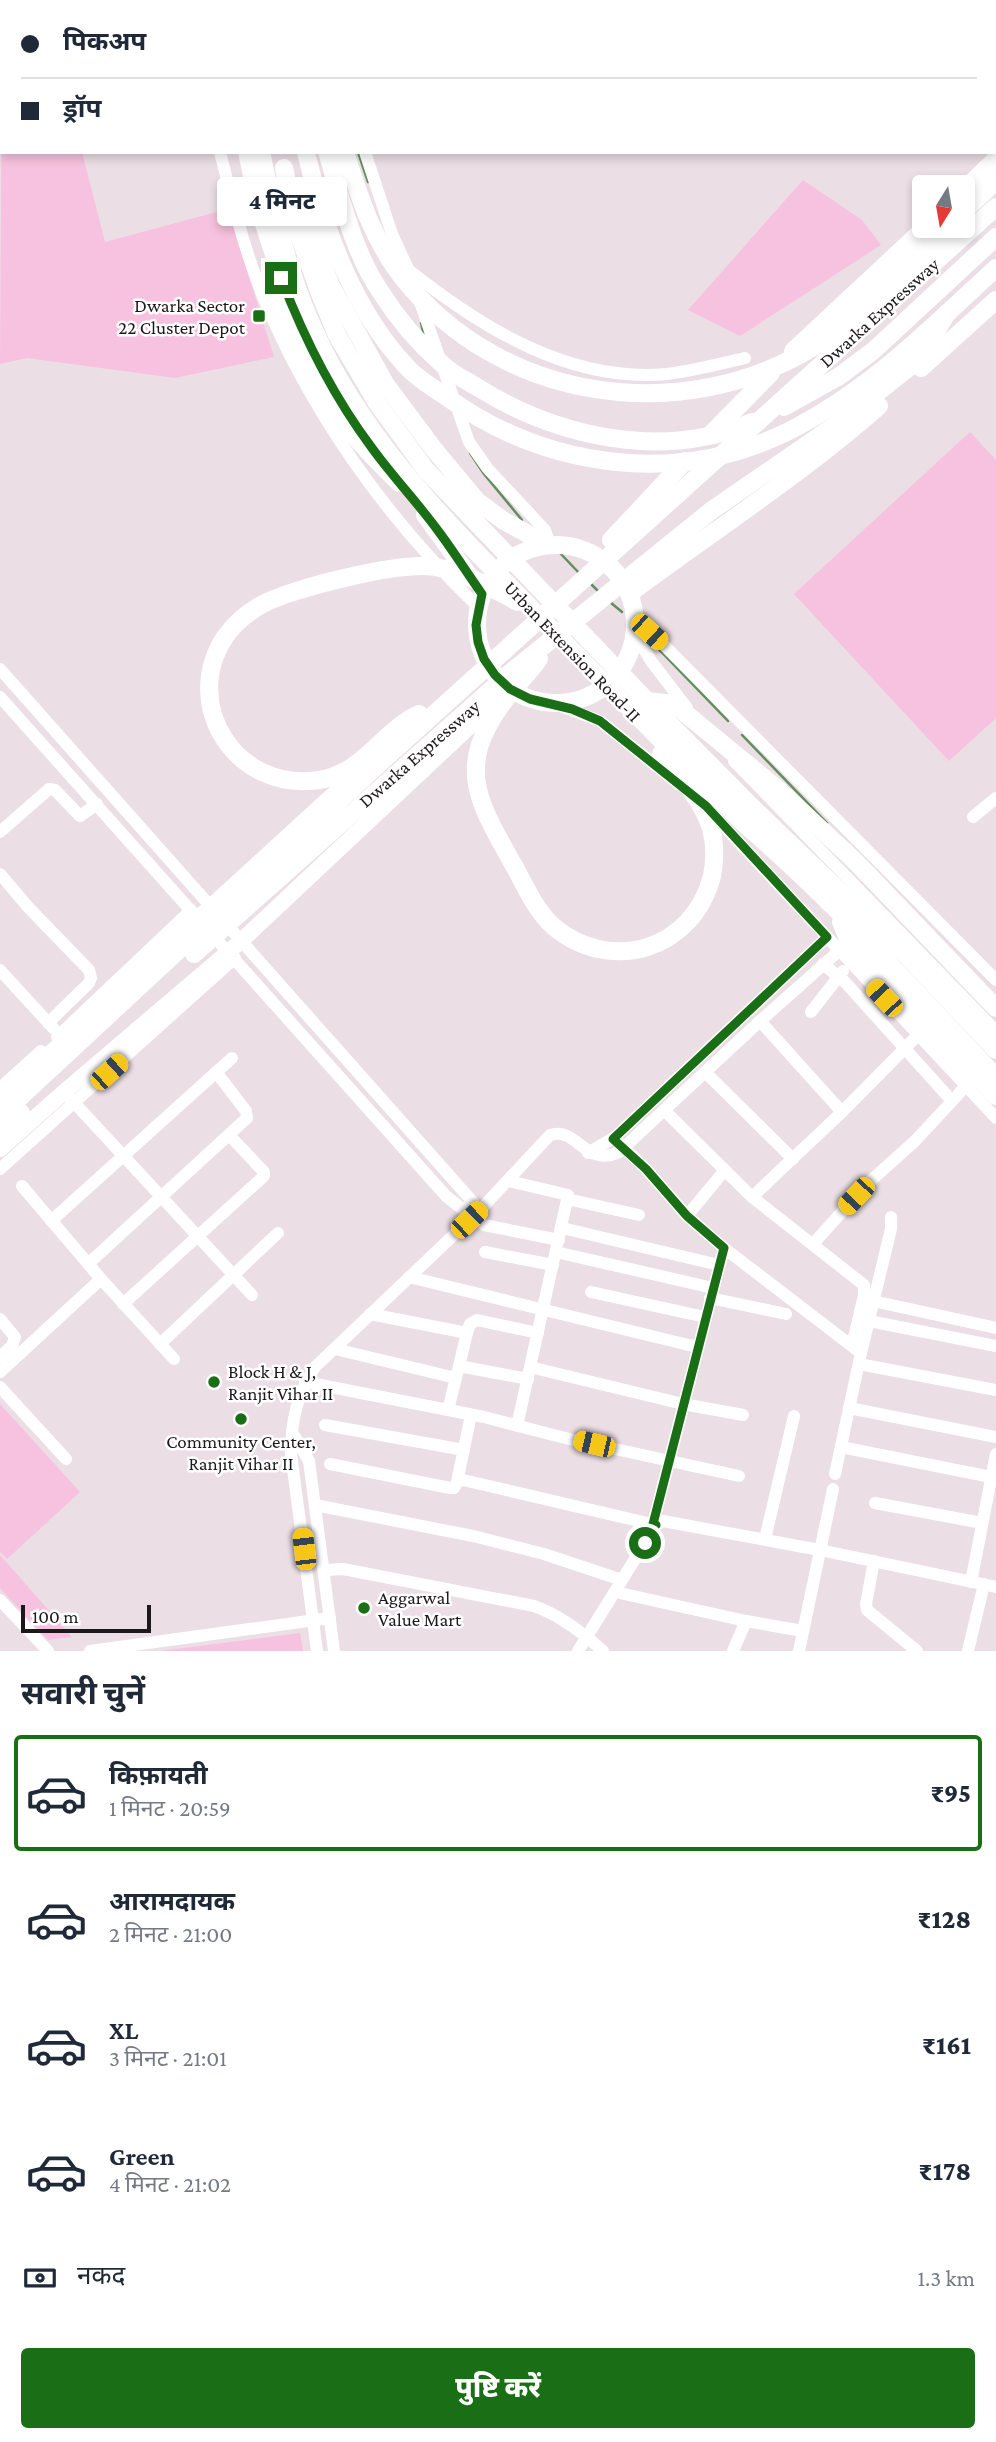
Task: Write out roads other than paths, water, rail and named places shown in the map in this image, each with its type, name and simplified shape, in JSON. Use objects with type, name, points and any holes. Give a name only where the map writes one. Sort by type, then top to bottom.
[{"type":"highway","points":[[237,154],[261,248],[282,312],[331,407],[368,451],[429,513],[447,523]]},
{"type":"highway","points":[[247,154],[259,209],[273,255],[298,322],[318,364],[371,448],[439,531],[480,601]]},
{"type":"highway","name":"Urban Extension Road-II","points":[[261,154],[299,293],[323,350],[359,412],[389,454],[447,523],[531,608],[755,810],[907,956],[996,1050]]},
{"type":"highway","name":"Dwarka Expressway","points":[[306,154],[318,200],[357,298],[407,367],[477,419],[512,435],[577,455],[628,464],[668,464],[709,458],[787,432],[837,404],[876,377],[996,268]]},
{"type":"highway","name":"Dwarka Expressway","points":[[328,154],[362,258],[378,289],[401,322],[443,366],[488,394],[546,421],[594,436],[668,441],[741,426],[784,408],[838,377],[873,351],[996,237]]},
{"type":"highway","points":[[346,154],[366,215],[384,249],[402,276],[423,300],[450,324],[506,359],[547,378],[589,389],[629,394],[668,394],[709,390],[748,379],[816,346],[848,322],[936,238]]},
{"type":"highway","points":[[975,179],[996,159]]},
{"type":"highway","points":[[282,160],[330,284],[386,385],[477,501],[504,522],[546,545]]},
{"type":"highway","name":"Urban Extension Road-II","points":[[282,160],[297,229],[337,335],[377,403],[426,470],[742,822],[784,858],[837,911],[996,1077]]},
{"type":"highway","points":[[975,201],[996,181]]},
{"type":"highway","name":"Dwarka Expressway","points":[[2,1123],[447,701],[996,207]]},
{"type":"highway","points":[[599,557],[614,537],[758,385],[914,238]]},
{"type":"highway","points":[[630,593],[836,444],[996,300]]},
{"type":"highway","name":"Dwarka Expressway","points":[[2,1123],[510,673],[712,510],[840,422],[921,358],[947,313]]},
{"type":"highway","points":[[546,545],[582,548],[599,557],[617,573],[630,593],[635,625],[631,650],[623,667],[596,693],[575,701],[552,703],[530,699],[510,689],[495,675],[484,659],[476,625],[480,601],[492,576],[507,561],[524,551],[546,545]]},
{"type":"highway","points":[[447,701],[414,717],[353,767],[335,776],[301,782],[279,780],[248,766],[219,731],[212,710],[210,682],[214,659],[225,637],[247,614],[277,598],[354,577],[392,569],[432,566],[452,570],[477,580],[531,608]]},
{"type":"highway","points":[[551,641],[486,727],[475,764],[477,788],[487,816],[539,910],[568,937],[586,946],[608,951],[630,951],[650,946],[681,928],[702,903],[713,871],[711,829],[696,799],[663,756],[642,735],[641,708],[674,704],[725,744],[818,825],[996,1008]]},
{"type":"highway","points":[[837,911],[849,941],[996,1096]]},
{"type":"main road","points":[[0,1099],[200,912],[484,659]]},
{"type":"main road","points":[[0,1149],[70,1097],[234,950],[510,689]]},
{"type":"street","points":[[220,154],[239,231],[262,294],[288,352],[354,463],[412,537],[480,601]]},
{"type":"street","points":[[366,154],[392,234],[409,271],[469,442],[488,469],[545,530],[546,545]]},
{"type":"street","points":[[409,271],[477,321],[514,341],[554,358],[593,369],[631,374],[666,374],[746,358]]},
{"type":"street","points":[[635,625],[996,981]]},
{"type":"street","points":[[635,625],[651,661],[683,704],[756,787],[996,1031]]},
{"type":"street","points":[[0,669],[200,912]]},
{"type":"street","points":[[0,697],[234,950],[257,985],[454,1205],[480,1210]]},
{"type":"street","points":[[552,703],[600,721],[706,806],[996,1118]]},
{"type":"street","points":[[0,832],[49,789],[55,790],[80,816],[97,804]]},
{"type":"street","points":[[973,817],[996,798]]},
{"type":"street","points":[[0,874],[89,970],[89,983],[48,1023]]},
{"type":"street","points":[[0,1088],[200,912]]},
{"type":"street","points":[[588,1153],[613,1139],[827,937]]},
{"type":"street","points":[[234,950],[269,975],[480,1210]]},
{"type":"street","points":[[317,1651],[293,1472],[291,1432],[297,1402],[315,1367],[480,1210],[545,1140],[555,1133],[566,1135],[588,1153],[609,1156],[625,1148],[840,950]]},
{"type":"street","points":[[811,1012],[850,961]]},
{"type":"street","points":[[823,964],[838,976],[952,1101]]},
{"type":"street","points":[[0,970],[59,1035]]},
{"type":"street","points":[[257,985],[269,975]]},
{"type":"street","points":[[760,1021],[842,1112]]},
{"type":"street","points":[[752,1197],[918,1035]]},
{"type":"street","points":[[51,1221],[232,1058]]},
{"type":"street","points":[[88,1264],[245,1121],[248,1114],[216,1072]]},
{"type":"street","points":[[705,1072],[793,1159]]},
{"type":"street","points":[[813,1244],[866,1185],[915,1141],[966,1086]]},
{"type":"street","points":[[0,1168],[70,1097],[251,1295]]},
{"type":"street","points":[[665,1111],[752,1197],[864,1285],[849,1408],[835,1474]]},
{"type":"street","points":[[123,1304],[264,1176],[264,1172],[229,1135]]},
{"type":"street","points":[[613,1139],[625,1148],[687,1216],[857,1354],[996,1390]]},
{"type":"street","points":[[687,1216],[725,1170]]},
{"type":"street","points":[[509,1181],[568,1195],[517,1426]]},
{"type":"street","points":[[22,1186],[174,1359]]},
{"type":"street","points":[[567,1199],[639,1215]]},
{"type":"street","points":[[857,1354],[869,1321],[891,1229],[891,1217]]},
{"type":"street","points":[[484,1225],[786,1314]]},
{"type":"street","points":[[160,1344],[278,1233]]},
{"type":"street","points":[[485,1252],[558,1246],[719,1265]]},
{"type":"street","points":[[578,1651],[654,1524],[724,1248]]},
{"type":"street","points":[[409,1277],[697,1347]]},
{"type":"street","points":[[0,1372],[101,1279]]},
{"type":"street","points":[[591,1292],[705,1317]]},
{"type":"street","points":[[873,1301],[996,1328]]},
{"type":"street","points":[[370,1314],[467,1333]]},
{"type":"street","points":[[0,1319],[15,1337],[12,1346],[0,1357]]},
{"type":"street","points":[[449,1410],[467,1333],[474,1320],[538,1333]]},
{"type":"street","points":[[869,1321],[996,1346]]},
{"type":"street","points":[[335,1349],[458,1372],[529,1373],[743,1415]]},
{"type":"street","points":[[305,1382],[449,1410],[739,1476]]},
{"type":"street","points":[[0,1387],[66,1459]]},
{"type":"street","points":[[849,1408],[996,1437]]},
{"type":"street","points":[[330,1464],[454,1488],[471,1415]]},
{"type":"street","points":[[765,1539],[794,1416]]},
{"type":"street","points":[[326,1425],[464,1450]]},
{"type":"street","points":[[291,1432],[309,1461],[334,1651]]},
{"type":"street","points":[[841,1447],[991,1477]]},
{"type":"street","points":[[968,1651],[984,1584],[982,1523],[996,1454]]},
{"type":"street","points":[[457,1482],[463,1480],[543,1497],[654,1524],[669,1521],[984,1584]]},
{"type":"street","points":[[799,1651],[833,1489]]},
{"type":"street","points":[[875,1503],[982,1523]]},
{"type":"street","points":[[315,1505],[473,1536],[544,1554],[622,1580]]},
{"type":"street","points":[[874,1561],[867,1610],[917,1651]]},
{"type":"street","points":[[324,1570],[343,1569],[516,1601],[546,1610],[603,1651]]},
{"type":"street","points":[[615,1592],[803,1631]]},
{"type":"street","points":[[0,1600],[48,1651]]},
{"type":"street","points":[[90,1651],[330,1618]]},
{"type":"street","points":[[733,1651],[746,1621]]},
{"type":"waterway","points":[[359,154],[368,182]]},
{"type":"waterway","points":[[421,323],[424,336]]},
{"type":"waterway","points":[[470,453],[522,520]]},
{"type":"waterway","points":[[560,553],[580,574]]},
{"type":"waterway","points":[[590,583],[600,593]]},
{"type":"waterway","points":[[610,602],[622,612]]},
{"type":"waterway","points":[[645,635],[728,721]]},
{"type":"waterway","points":[[742,735],[827,823]]},
{"type":"place","name":"Dwarka Sector 22 Cluster Depot","points":[[259,316]]},
{"type":"place","name":"Block H & J, Ranjit Vihar II","points":[[214,1382]]},
{"type":"place","name":"Community Center, Ranjit Vihar II","points":[[241,1419]]},
{"type":"place","name":"Aggarwal Value Mart","points":[[364,1608]]}]
